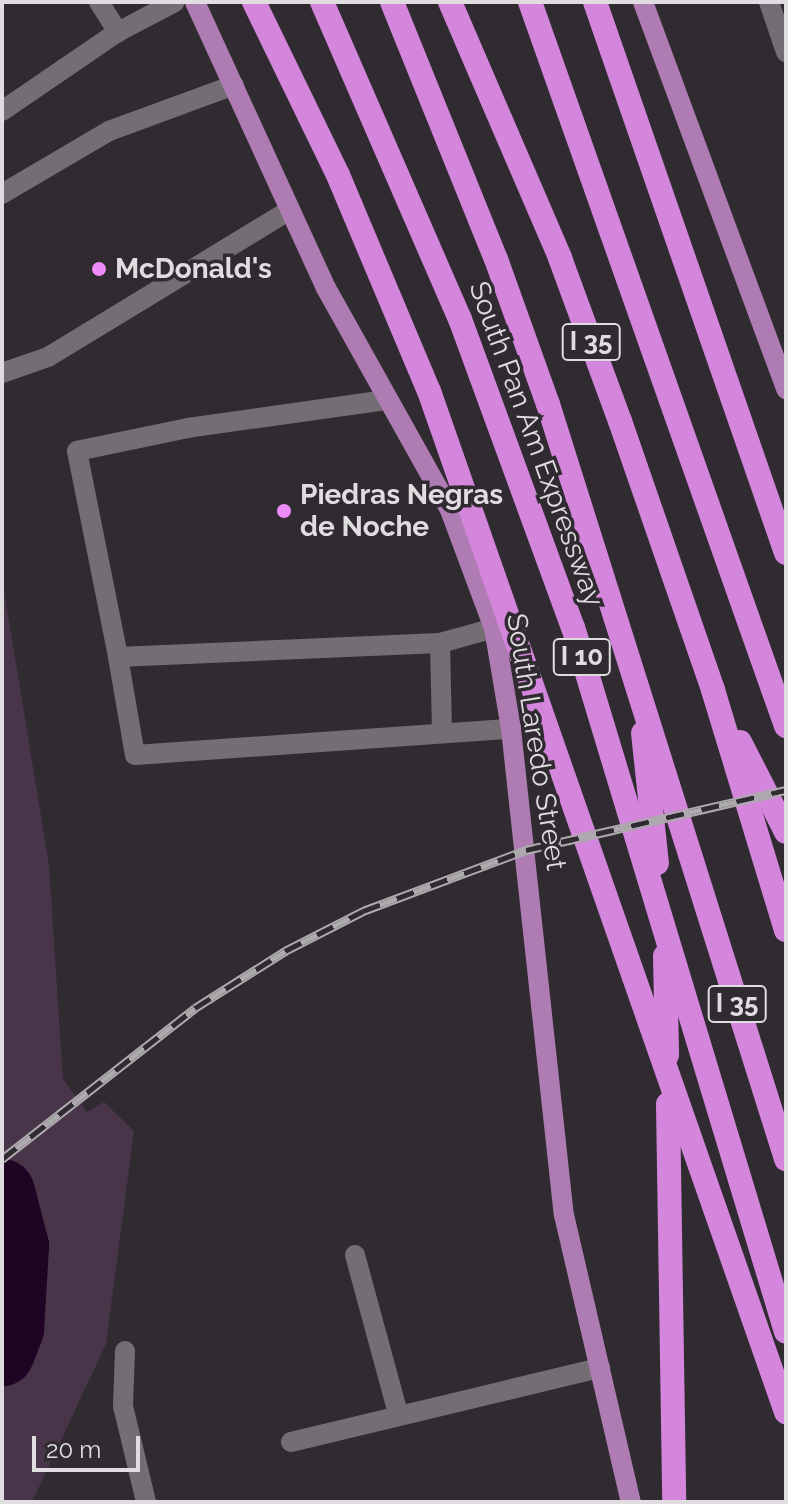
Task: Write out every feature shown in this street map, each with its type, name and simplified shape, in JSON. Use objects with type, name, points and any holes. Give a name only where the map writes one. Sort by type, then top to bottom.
[{"type":"highway","points":[[254,2],[338,175],[429,391],[786,1412]]},
{"type":"highway","name":"South Pan Am Expressway","points":[[322,2],[460,319],[573,627],[786,1332]]},
{"type":"highway","name":"South Pan Am Expressway","points":[[392,2],[496,259],[638,679],[786,1159]]},
{"type":"highway","name":"I 35","points":[[450,2],[560,258],[713,690],[786,930]]},
{"type":"highway","points":[[530,2],[786,726]]},
{"type":"highway","points":[[595,2],[786,553]]},
{"type":"highway","points":[[638,679],[664,937],[674,1502]]},
{"type":"highway","points":[[713,690],[786,832]]},
{"type":"main road","name":"South Laredo Street","points":[[195,2],[290,210],[386,400],[450,510],[494,628],[511,729],[564,1215],[631,1502]]},
{"type":"main road","points":[[643,2],[786,389]]},
{"type":"street","points":[[99,2],[118,32]]},
{"type":"street","points":[[2,111],[118,32],[175,2]]},
{"type":"street","points":[[769,2],[786,52]]},
{"type":"street","points":[[2,194],[109,131],[234,85]]},
{"type":"street","points":[[2,373],[48,357],[290,210]]},
{"type":"street","points":[[386,400],[188,428],[77,451],[135,755],[511,729]]},
{"type":"street","points":[[118,657],[440,643],[494,628]]},
{"type":"street","points":[[440,643],[442,732]]},
{"type":"street","points":[[355,1255],[398,1413]]},
{"type":"street","points":[[125,1351],[123,1406],[146,1502]]},
{"type":"street","points":[[291,1442],[398,1413],[600,1368]]},
{"type":"shaded area","points":[[2,578],[49,865],[63,1079],[87,1112],[104,1102],[134,1131],[106,1344],[32,1502],[2,1502]]},
{"type":"waterway","points":[[2,1192],[16,1246],[11,1329],[2,1353]]},
{"type":"railway","points":[[2,1159],[195,1008],[285,951],[363,911],[526,850],[786,790]]},
{"type":"place","name":"McDonald's","points":[[99,269]]},
{"type":"place","name":"Piedras Negras de Noche","points":[[284,511]]}]
